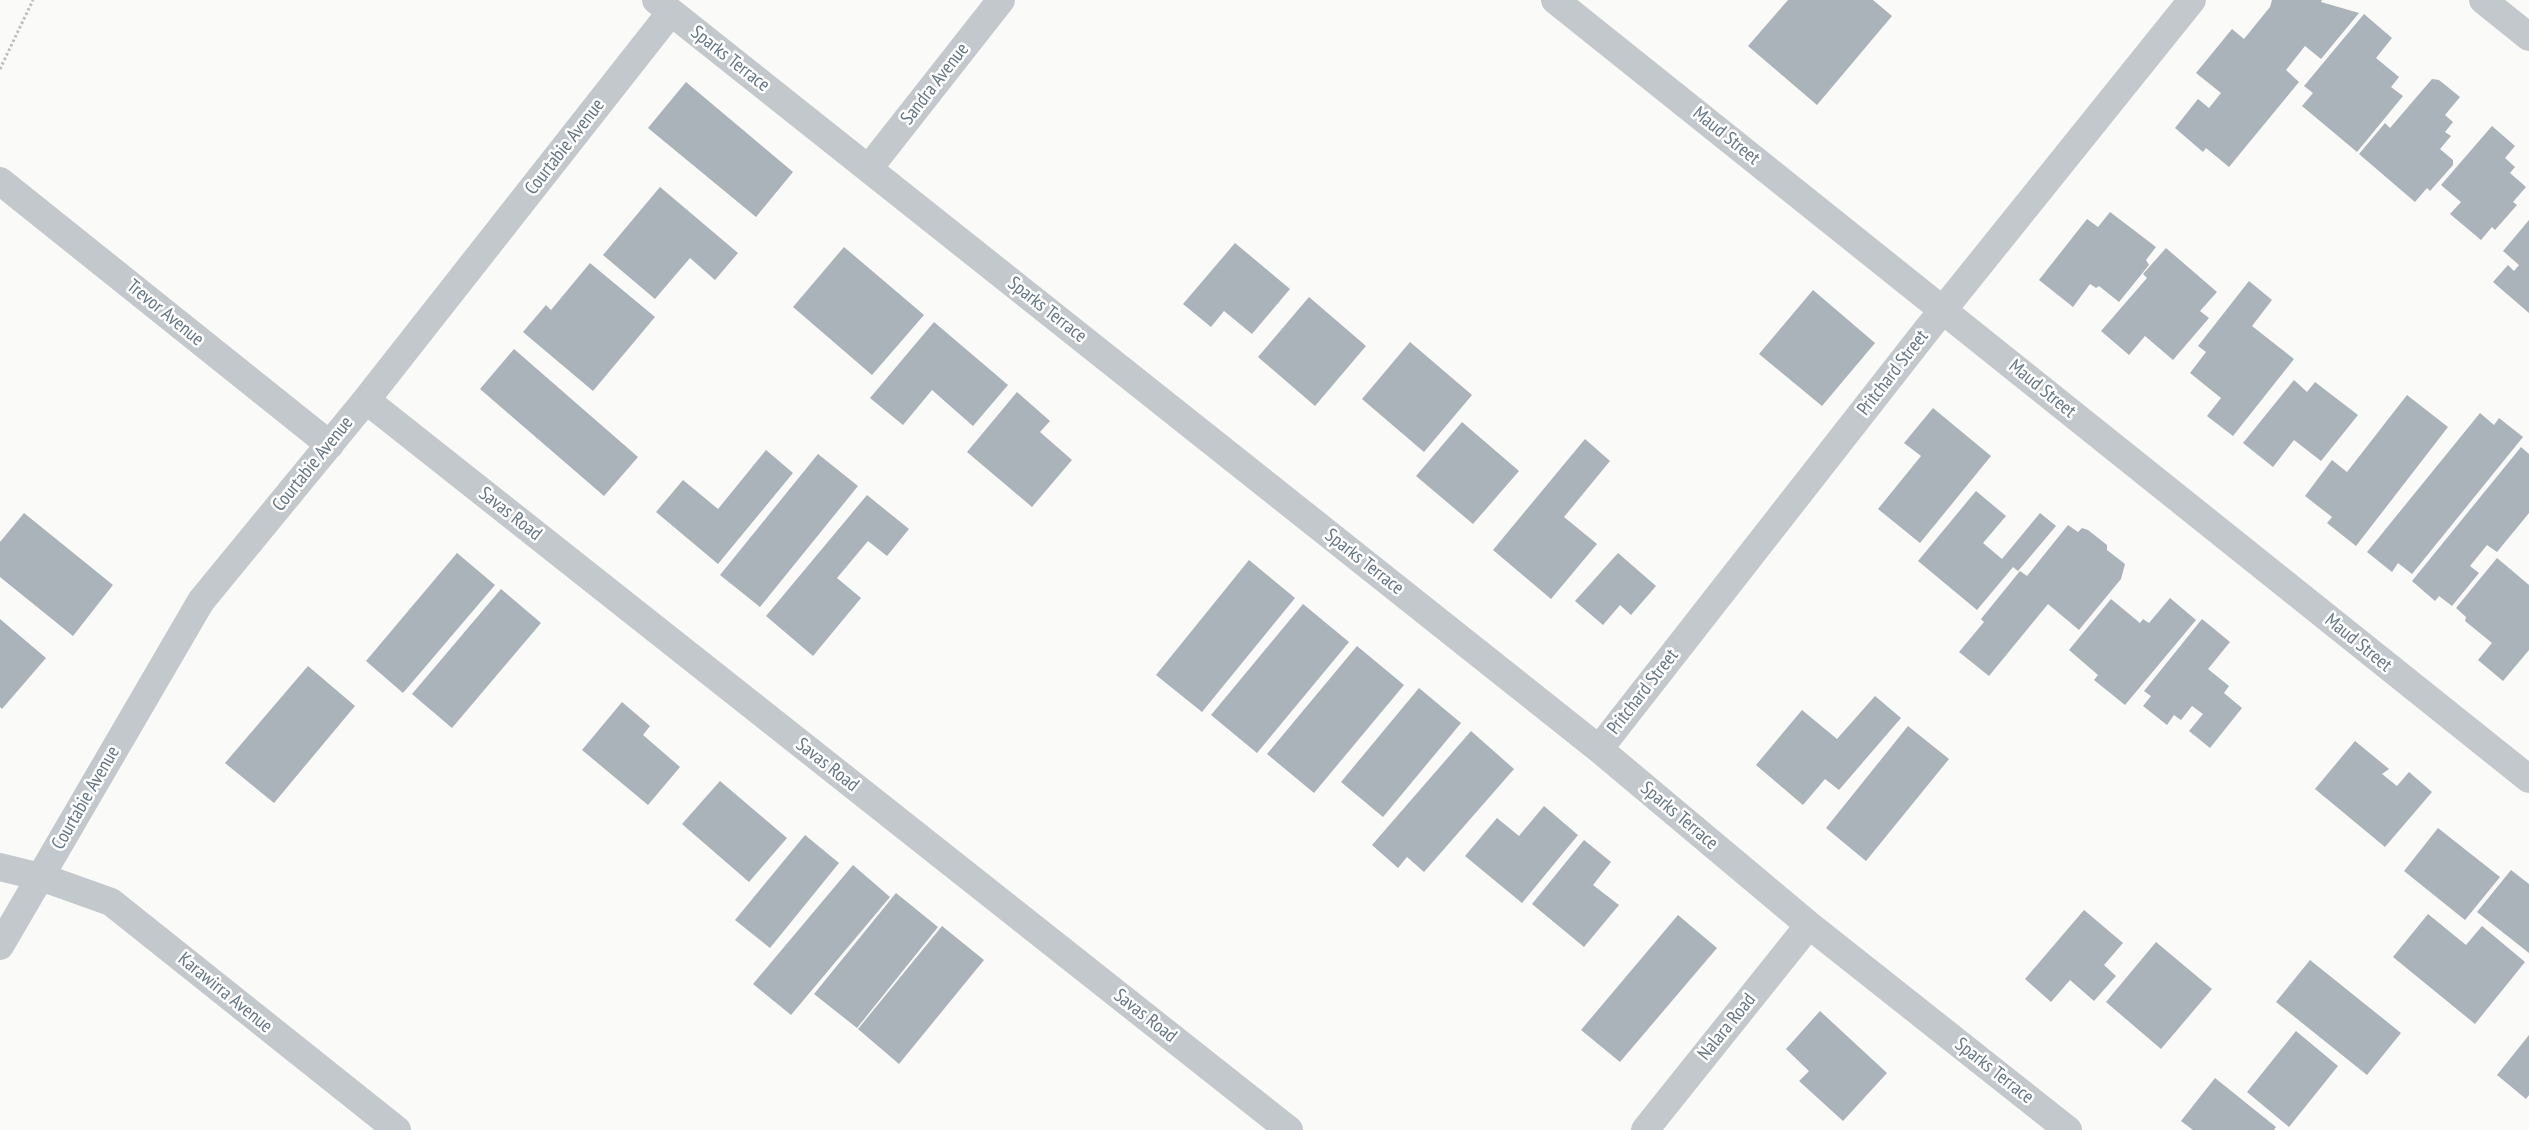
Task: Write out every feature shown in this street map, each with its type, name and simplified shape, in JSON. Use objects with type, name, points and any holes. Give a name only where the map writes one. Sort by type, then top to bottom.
[{"type":"street","name":"Sandra Avenue","points":[[869,168],[1001,0]]},
{"type":"street","name":"Maud Street","points":[[1555,0],[2529,779]]},
{"type":"street","name":"Pritchard Street","points":[[1599,749],[1943,310],[2192,0]]},
{"type":"street","points":[[2483,0],[2529,37]]},
{"type":"street","name":"Sparks Terrace","points":[[663,6],[1599,749],[1809,925],[2068,1130]]},
{"type":"street","name":"Courtabie Avenue","points":[[0,946],[201,601],[366,400],[663,6]]},
{"type":"street","name":"Trevor Avenue","points":[[0,181],[330,445]]},
{"type":"street","name":"Savas Road","points":[[366,400],[1289,1130]]},
{"type":"street","name":"Karawirra Avenue","points":[[0,867],[41,877],[111,902],[397,1130]]},
{"type":"street","name":"Nalara Road","points":[[1645,1130],[1809,925]]},
{"type":"path","points":[[0,69],[33,0]]},
{"type":"building","points":[[1788,0],[1873,0],[1892,16],[1817,105],[1748,46]]},
{"type":"building","points":[[2272,0],[2322,0],[2321,2],[2359,13],[2321,59],[2305,46],[2286,70],[2299,82],[2229,167],[2206,148],[2203,152],[2175,128],[2198,99],[2209,108],[2221,93],[2196,73],[2232,29],[2244,39],[2270,7]]},
{"type":"building","points":[[2364,14],[2392,38],[2376,58],[2399,77],[2391,87],[2403,96],[2357,152],[2302,106],[2313,93],[2304,86]]},
{"type":"building","points":[[2432,79],[2439,80],[2460,97],[2445,115],[2453,122],[2445,132],[2451,136],[2440,149],[2453,160],[2453,165],[2430,191],[2427,188],[2415,202],[2359,154],[2385,123],[2390,128]]},
{"type":"building","points":[[686,82],[793,172],[756,217],[648,128]]},
{"type":"building","points":[[2492,126],[2515,146],[2505,158],[2515,167],[2510,173],[2526,187],[2513,202],[2517,205],[2495,230],[2492,227],[2481,240],[2450,214],[2461,202],[2441,185]]},
{"type":"building","points":[[660,187],[738,253],[715,280],[690,258],[655,299],[603,255]]},
{"type":"building","points":[[2110,212],[2156,247],[2146,260],[2149,265],[2119,302],[2099,286],[2096,288],[2090,284],[2073,307],[2039,280],[2087,219],[2098,227]]},
{"type":"building","points":[[2529,220],[2529,313],[2493,282],[2508,265],[2514,271],[2519,265],[2503,251]]},
{"type":"building","points":[[1235,243],[1290,289],[1252,334],[1224,311],[1211,327],[1183,304]]},
{"type":"building","points":[[844,247],[924,315],[872,375],[793,307]]},
{"type":"building","points":[[2166,248],[2217,292],[2200,311],[2209,318],[2173,360],[2145,336],[2129,355],[2101,331],[2147,278],[2143,274]]},
{"type":"building","points":[[590,263],[655,317],[593,391],[523,332],[546,305],[551,310]]},
{"type":"building","points":[[2249,281],[2272,300],[2252,326],[2294,359],[2233,436],[2207,416],[2221,398],[2190,373],[2206,352],[2198,346]]},
{"type":"building","points":[[1813,290],[1875,343],[1822,406],[1759,354]]},
{"type":"building","points":[[1309,297],[1366,346],[1315,406],[1258,357]]},
{"type":"building","points":[[934,322],[1008,385],[973,426],[932,390],[903,425],[870,398]]},
{"type":"building","points":[[1410,342],[1472,395],[1424,452],[1362,399]]},
{"type":"building","points":[[514,349],[638,457],[604,496],[480,389]]},
{"type":"building","points":[[2294,380],[2307,392],[2315,382],[2358,415],[2321,461],[2294,440],[2273,467],[2243,443]]},
{"type":"building","points":[[1017,392],[1050,421],[1040,432],[1072,460],[1032,507],[967,452]]},
{"type":"building","points":[[2407,395],[2448,427],[2356,546],[2327,523],[2332,517],[2305,496],[2332,460],[2347,472]]},
{"type":"building","points":[[1933,408],[1991,456],[1920,543],[1878,509],[1921,456],[1904,443]]},
{"type":"building","points":[[2480,413],[2494,425],[2499,418],[2523,437],[2412,574],[2398,563],[2392,572],[2367,552]]},
{"type":"building","points":[[1462,422],[1519,471],[1473,524],[1416,476]]},
{"type":"building","points":[[1585,439],[1610,461],[1564,517],[1597,544],[1551,599],[1493,550]]},
{"type":"building","points":[[2521,447],[2529,454],[2529,513],[2497,552],[2487,545],[2470,566],[2479,573],[2452,606],[2439,596],[2435,601],[2412,581]]},
{"type":"building","points":[[766,450],[793,473],[718,564],[656,512],[683,480],[718,509]]},
{"type":"building","points":[[818,454],[858,486],[760,607],[720,575]]},
{"type":"building","points":[[1976,491],[2006,516],[1983,543],[2002,559],[2040,513],[2056,526],[2018,571],[2013,567],[1977,610],[1918,561]]},
{"type":"building","points":[[867,495],[909,529],[887,556],[868,541],[837,578],[861,598],[813,656],[766,616]]},
{"type":"building","points":[[24,513],[113,585],[73,636],[0,577],[0,542]]},
{"type":"building","points":[[2068,525],[2078,532],[2082,528],[2088,530],[2107,545],[2107,550],[2125,564],[2121,579],[2079,630],[2048,604],[1989,676],[1959,652],[1984,622],[1981,619],[2020,571],[2027,576]]},
{"type":"building","points":[[457,553],[495,585],[403,693],[366,661]]},
{"type":"building","points":[[1618,553],[1656,586],[1631,615],[1620,605],[1603,625],[1575,601]]},
{"type":"building","points":[[2497,558],[2529,585],[2529,650],[2503,681],[2478,660],[2492,643],[2465,621],[2466,617],[2456,608]]},
{"type":"building","points":[[1249,560],[1295,598],[1202,712],[1156,675]]},
{"type":"building","points":[[501,589],[541,623],[452,728],[412,694]]},
{"type":"building","points":[[2170,598],[2196,620],[2125,705],[2094,680],[2098,675],[2069,650],[2111,599],[2140,623],[2143,619],[2149,623]]},
{"type":"building","points":[[1303,604],[1349,642],[1257,753],[1211,715]]},
{"type":"building","points":[[0,619],[46,658],[2,709],[0,707]]},
{"type":"building","points":[[2202,619],[2230,642],[2208,669],[2229,686],[2224,693],[2242,708],[2210,748],[2189,731],[2203,714],[2192,706],[2181,720],[2174,715],[2167,725],[2143,706],[2151,696],[2144,691]]},
{"type":"building","points":[[1357,646],[1404,685],[1314,793],[1267,754]]},
{"type":"building","points":[[308,666],[355,706],[274,803],[225,763]]},
{"type":"building","points":[[1419,688],[1461,723],[1383,817],[1341,782]]},
{"type":"building","points":[[1875,696],[1901,718],[1839,790],[1825,779],[1803,805],[1756,765],[1802,710],[1837,739]]},
{"type":"building","points":[[622,702],[650,726],[643,735],[680,767],[648,805],[582,750]]},
{"type":"building","points":[[1908,726],[1949,759],[1866,861],[1826,828]]},
{"type":"building","points":[[1471,731],[1514,769],[1424,872],[1407,857],[1398,868],[1372,845]]},
{"type":"building","points":[[2355,741],[2389,769],[2382,774],[2397,786],[2409,772],[2432,792],[2385,847],[2315,789]]},
{"type":"building","points":[[720,781],[787,838],[749,882],[682,824]]},
{"type":"building","points":[[1544,806],[1578,835],[1522,903],[1465,856],[1497,818],[1519,836]]},
{"type":"building","points":[[2438,828],[2500,877],[2465,920],[2404,871]]},
{"type":"building","points":[[805,835],[839,863],[770,948],[735,920]]},
{"type":"building","points":[[1584,840],[1611,862],[1593,885],[1619,905],[1584,947],[1532,904]]},
{"type":"building","points":[[853,865],[890,897],[791,1015],[753,984]]},
{"type":"building","points":[[2511,870],[2529,884],[2529,953],[2477,912]]},
{"type":"building","points":[[896,893],[938,927],[857,1028],[814,994]]},
{"type":"building","points":[[2084,910],[2123,943],[2104,965],[2116,976],[2094,1001],[2070,980],[2051,1002],[2025,979]]},
{"type":"building","points":[[2428,914],[2466,945],[2482,926],[2525,962],[2475,1024],[2393,957]]},
{"type":"building","points":[[1678,915],[1717,948],[1620,1062],[1581,1030]]},
{"type":"building","points":[[942,926],[984,960],[899,1064],[858,1029]]},
{"type":"building","points":[[2156,942],[2212,989],[2161,1049],[2106,1002]]},
{"type":"building","points":[[2310,960],[2401,1033],[2367,1075],[2276,1002]]},
{"type":"building","points":[[1820,1011],[1887,1073],[1843,1121],[1799,1081],[1809,1071],[1786,1049]]},
{"type":"building","points":[[2296,1031],[2338,1066],[2289,1127],[2247,1092]]},
{"type":"building","points":[[2529,1035],[2529,1095],[2526,1099],[2497,1075]]},
{"type":"building","points":[[2215,1078],[2276,1127],[2274,1130],[2193,1130],[2181,1121]]}]
